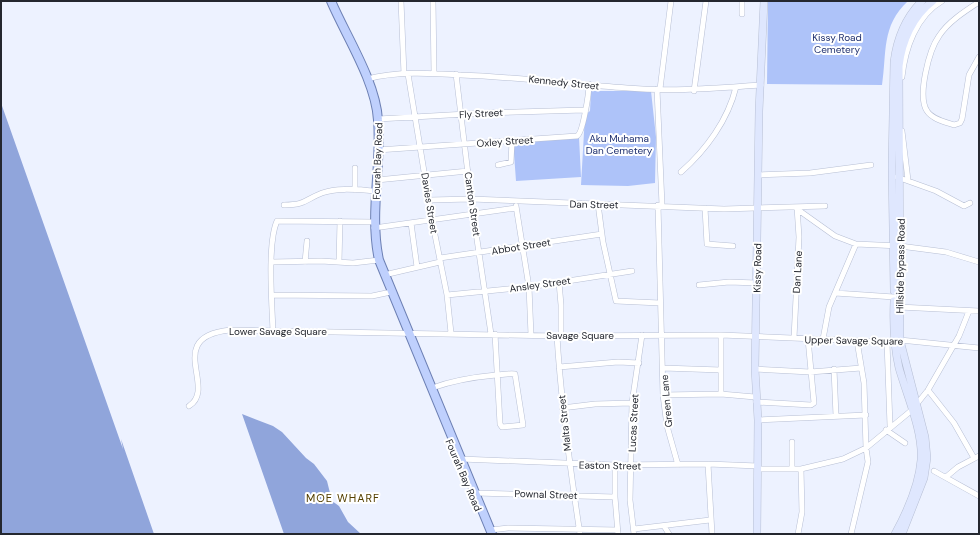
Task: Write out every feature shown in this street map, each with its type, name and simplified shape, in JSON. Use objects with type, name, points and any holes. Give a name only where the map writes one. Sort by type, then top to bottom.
[{"type":"main road","name":"Fourah Bay Road","points":[[331,1],[367,79],[378,119],[377,180],[374,225],[379,260],[416,356],[490,533]]},
{"type":"main road","name":"Fourah Bay Road","points":[[416,356],[432,388],[436,403],[476,493],[490,533]]},
{"type":"street","name":"Davies Street","points":[[401,1],[406,74],[416,117],[426,174],[432,220],[447,295],[451,333]]},
{"type":"street","points":[[433,1],[434,74]]},
{"type":"street","name":"Green Lane","points":[[671,1],[658,89],[660,303],[663,335],[664,395],[667,426],[678,465]]},
{"type":"street","points":[[694,91],[706,1]]},
{"type":"street","points":[[742,1],[742,14]]},
{"type":"street","name":"Kissy Road","points":[[757,534],[758,420],[755,369],[758,175],[764,1]]},
{"type":"street","name":"Hillside Bypass Road","points":[[894,340],[898,307],[897,246],[893,175],[894,62],[896,48],[907,19],[922,1]]},
{"type":"street","name":"Hillside Bypass Road","points":[[902,534],[916,502],[927,463],[925,437],[899,366],[894,340],[894,297],[901,178],[900,62],[909,32],[916,18],[933,1]]},
{"type":"street","points":[[908,180],[904,155],[901,116],[904,58],[916,29],[933,6],[942,1]]},
{"type":"street","points":[[979,2],[946,28],[933,47],[928,63],[924,88],[924,101],[926,109],[930,114],[954,125],[960,123],[962,119],[969,75],[972,66],[979,57]]},
{"type":"street","name":"Kennedy Street","points":[[367,79],[406,74],[456,74],[694,91],[761,85]]},
{"type":"street","name":"Canton Street","points":[[456,74],[471,199],[493,334],[498,375],[501,426],[521,426],[524,422],[515,374],[498,375]]},
{"type":"street","name":"Oxley Street","points":[[378,150],[577,136],[581,131],[584,110],[587,106],[589,84]]},
{"type":"street","points":[[681,172],[700,153],[723,121],[730,110],[736,87]]},
{"type":"street","name":"Fly Street","points":[[378,119],[461,114],[584,110]]},
{"type":"street","points":[[498,165],[511,162],[512,141]]},
{"type":"street","points":[[758,175],[810,173],[871,165]]},
{"type":"street","points":[[355,168],[355,190]]},
{"type":"street","points":[[377,180],[468,171]]},
{"type":"street","points":[[893,175],[936,191],[964,206],[970,203]]},
{"type":"street","points":[[284,205],[303,204],[323,193],[355,190],[376,191]]},
{"type":"street","name":"Dan Street","points":[[430,200],[471,199],[534,203],[660,205],[742,209],[825,206]]},
{"type":"street","points":[[515,201],[529,287],[531,335]]},
{"type":"street","points":[[598,204],[602,234],[616,301],[660,303]]},
{"type":"street","points":[[273,331],[272,262],[275,228],[279,220],[340,221],[374,225],[411,223],[516,208]]},
{"type":"street","points":[[705,208],[707,244],[733,246]]},
{"type":"street","points":[[797,208],[835,236],[856,244],[897,246],[951,253],[979,262]]},
{"type":"street","name":"Dan Lane","points":[[794,338],[798,247],[797,208]]},
{"type":"street","points":[[339,262],[340,221]]},
{"type":"street","points":[[411,223],[417,267]]},
{"type":"street","name":"Abbot Street","points":[[384,275],[440,260],[479,252],[602,234]]},
{"type":"street","points":[[305,262],[307,242]]},
{"type":"street","points":[[823,339],[826,318],[856,244]]},
{"type":"street","points":[[272,262],[353,263],[379,260]]},
{"type":"street","name":"Ansley Street","points":[[447,295],[529,287],[632,271]]},
{"type":"street","name":"Malta Street","points":[[559,282],[561,305],[559,368],[562,408],[573,495],[580,532]]},
{"type":"street","points":[[699,285],[729,282],[757,283]]},
{"type":"street","points":[[272,295],[372,296],[391,292]]},
{"type":"street","points":[[835,293],[894,297]]},
{"type":"street","points":[[898,307],[979,311]]},
{"type":"street","name":"Easton Street","points":[[461,459],[630,466],[708,464],[801,469],[844,459],[866,448],[914,407],[928,390],[952,346],[960,336],[969,311]]},
{"type":"street","name":"Lower Savage Square","points":[[189,406],[197,400],[199,392],[194,368],[195,357],[203,338],[214,333],[230,330],[406,330]]},
{"type":"street","name":"Savage Square","points":[[406,330],[451,333],[559,336],[663,335],[756,337]]},
{"type":"street","name":"Lucas Street","points":[[634,531],[630,500],[632,403],[642,335]]},
{"type":"street","points":[[721,336],[722,394]]},
{"type":"street","name":"Upper Savage Square","points":[[756,337],[857,341],[894,340],[979,348]]},
{"type":"street","points":[[664,395],[722,394],[756,400],[811,405],[814,404],[808,339]]},
{"type":"street","points":[[894,340],[888,428],[904,443]]},
{"type":"street","points":[[851,534],[868,462],[866,448],[866,415],[857,341]]},
{"type":"street","points":[[559,368],[618,362],[639,363]]},
{"type":"street","points":[[663,368],[721,370]]},
{"type":"street","points":[[755,369],[810,372],[861,368]]},
{"type":"street","points":[[834,369],[836,416]]},
{"type":"street","points":[[432,388],[462,379],[498,375]]},
{"type":"street","points":[[928,390],[954,423],[977,457],[958,467],[946,477]]},
{"type":"street","points":[[562,408],[595,404],[632,403]]},
{"type":"street","name":"Hillside Bypass Road","points":[[895,534],[907,509],[919,475],[921,459],[914,407]]},
{"type":"street","points":[[758,420],[866,415]]},
{"type":"street","points":[[792,442],[792,469]]},
{"type":"street","points":[[708,464],[712,534]]},
{"type":"street","points":[[490,533],[508,528],[580,532],[618,532],[615,497],[615,465]]},
{"type":"street","points":[[798,534],[802,512],[801,469]]},
{"type":"street","points":[[934,471],[979,496]]},
{"type":"street","name":"Pownal Street","points":[[476,493],[615,497]]},
{"type":"street","points":[[634,531],[710,520]]},
{"type":"street","points":[[664,526],[669,534]]},
{"type":"green space","name":"Kissy Road Cemetery","points":[[768,1],[908,1],[899,10],[889,30],[885,51],[882,85],[767,84]]},
{"type":"green space","name":"Aku Muhama Dan Cemetery","points":[[591,91],[651,91],[656,137],[655,183],[628,186],[581,185],[585,115],[590,111]]},
{"type":"green space","points":[[579,137],[581,177],[516,181],[513,140]]},
{"type":"shaded area","points":[[1,103],[123,449],[121,439],[154,534],[1,534]]},
{"type":"shaded area","points":[[242,414],[273,426],[282,432],[306,458],[314,464],[327,481],[332,501],[339,506],[348,522],[361,534],[284,534]]},
{"type":"district","name":"MOE WHARF","points":[[343,498]]}]
